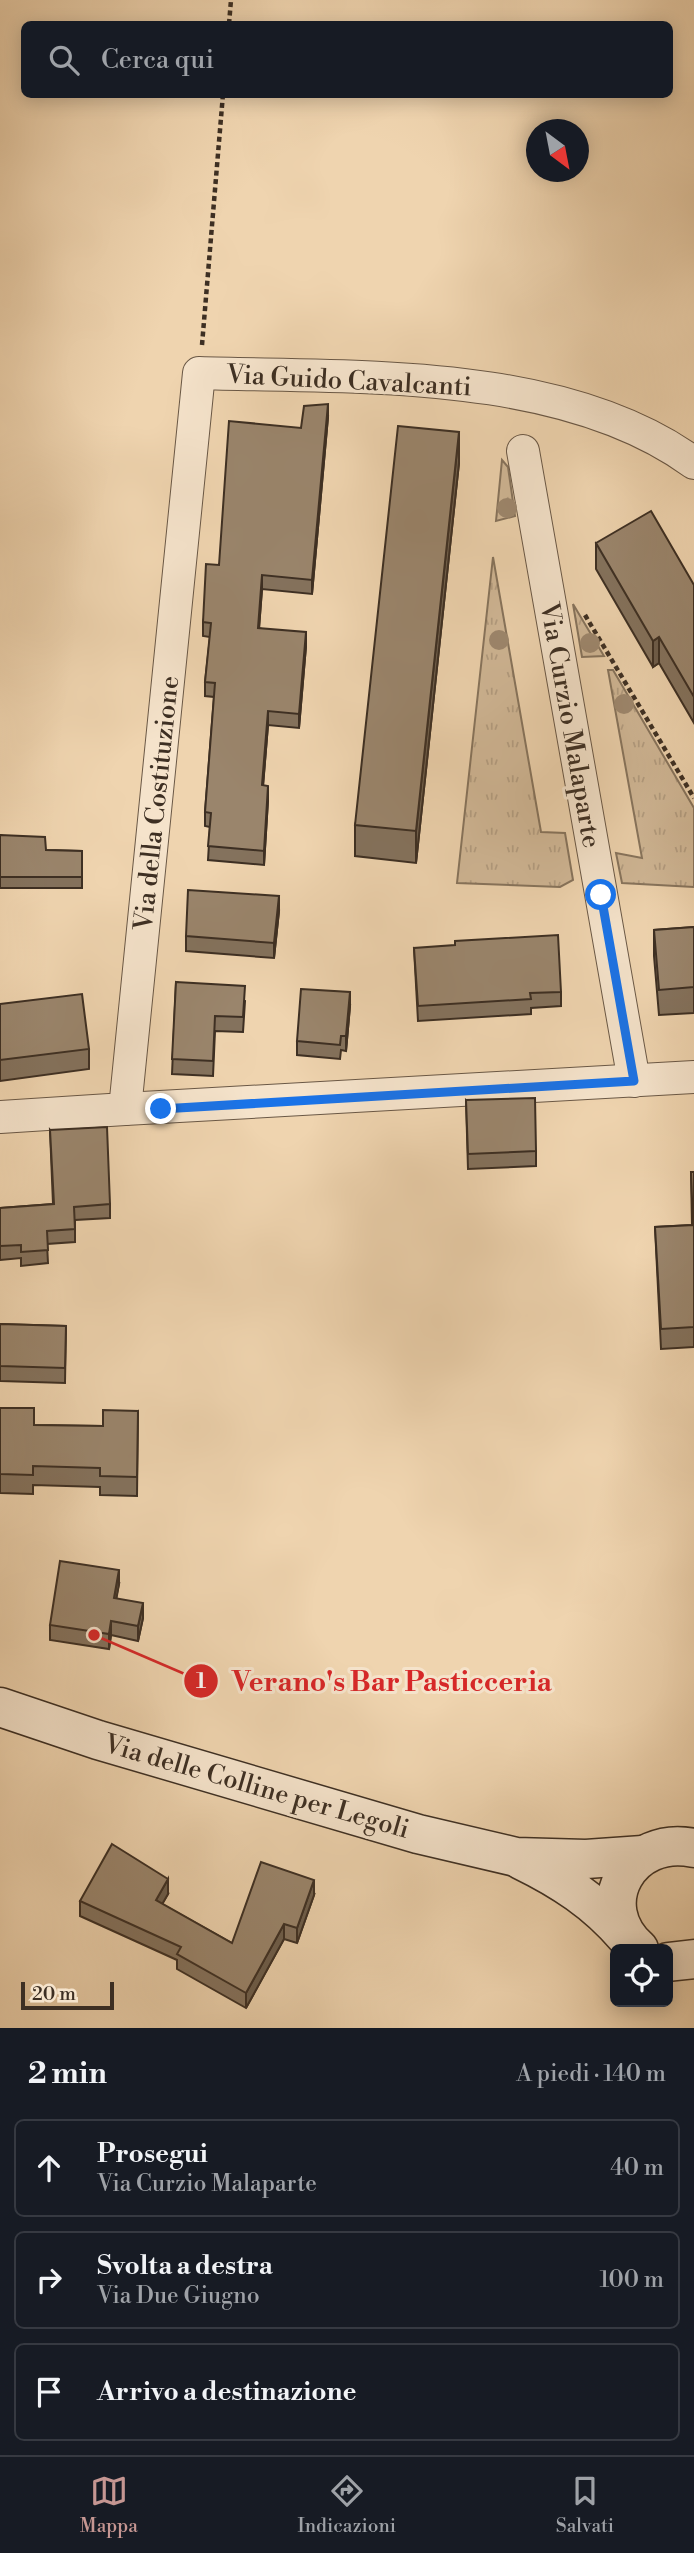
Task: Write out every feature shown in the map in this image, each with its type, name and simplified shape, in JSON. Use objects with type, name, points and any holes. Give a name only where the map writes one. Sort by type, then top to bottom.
[{"type":"main road","name":"Via delle Colline per Legoli","points":[[0,1707],[98,1740],[391,1826],[516,1857],[597,1859],[673,1845]]},
{"type":"main road","points":[[633,1944],[620,1924],[618,1895],[629,1868],[673,1845]]},
{"type":"main road","name":"Via delle Colline per Legoli","points":[[516,1857],[576,1890],[596,1905],[633,1944]]},
{"type":"street","name":"Via Guido Cavalcanti","points":[[200,373],[411,379],[475,386],[548,400],[627,426],[657,439],[694,463]]},
{"type":"street","name":"Via della Costituzione","points":[[125,1109],[200,373]]},
{"type":"street","name":"Via Curzio Malaparte","points":[[523,451],[634,1081]]},
{"type":"street","points":[[0,1117],[694,1077]]},
{"type":"path","points":[[229,21],[231,0]]},
{"type":"path","points":[[200,373],[223,98]]},
{"type":"path","points":[[583,612],[694,798]]},
{"type":"green space","points":[[502,460],[508,467],[515,516],[496,521]]},
{"type":"green space","points":[[493,557],[541,832],[565,833],[573,880],[560,887],[457,883]]},
{"type":"green space","points":[[573,604],[604,656],[582,657]]},
{"type":"green space","points":[[608,670],[613,670],[694,808],[694,887],[622,883],[616,853],[642,858]]},
{"type":"building","points":[[328,404],[312,580],[262,575],[258,628],[306,632],[299,714],[268,711],[262,785],[268,786],[264,851],[208,846],[211,813],[205,812],[215,683],[205,682],[211,623],[203,622],[206,564],[219,565],[229,421],[301,428],[304,406]]},
{"type":"building","points":[[398,426],[459,432],[416,831],[355,825]]},
{"type":"building","points":[[651,511],[694,585],[694,697],[659,637],[653,641],[596,543]]},
{"type":"building","points":[[0,835],[45,837],[46,850],[82,851],[82,877],[0,877]]},
{"type":"building","points":[[188,890],[279,896],[274,943],[186,936]]},
{"type":"building","points":[[694,927],[694,987],[659,990],[654,930]]},
{"type":"building","points":[[558,935],[561,992],[530,993],[531,999],[418,1006],[414,948],[455,945],[455,941]]},
{"type":"building","points":[[176,982],[245,986],[243,1017],[215,1016],[213,1061],[172,1059]]},
{"type":"building","points":[[301,989],[350,992],[346,1036],[341,1036],[340,1045],[297,1041]]},
{"type":"building","points":[[82,994],[89,1049],[0,1060],[0,1004]]},
{"type":"building","points":[[535,1098],[536,1151],[468,1154],[466,1100]]},
{"type":"building","points":[[107,1127],[110,1204],[74,1207],[75,1229],[47,1231],[48,1250],[21,1252],[21,1245],[0,1246],[0,1208],[54,1204],[50,1130]]},
{"type":"building","points":[[691,1172],[694,1172],[694,1327],[661,1329],[655,1227],[693,1225]]},
{"type":"building","points":[[0,1324],[66,1326],[65,1368],[0,1366]]},
{"type":"building","points":[[0,1408],[34,1408],[34,1425],[103,1426],[103,1410],[138,1411],[137,1477],[100,1476],[100,1468],[33,1466],[33,1475],[0,1474]]},
{"type":"building","points":[[60,1561],[119,1570],[114,1598],[143,1603],[138,1626],[111,1621],[109,1634],[50,1625]]},
{"type":"building","points":[[112,1844],[168,1879],[156,1900],[232,1943],[261,1862],[314,1880],[297,1928],[284,1924],[246,1993],[177,1954],[181,1947],[80,1901]]},
{"type":"place","name":"Verano's Bar Pasticceria","points":[[94,1635]]},
{"type":"route","points":[[161,1109],[634,1081],[601,895]]}]
